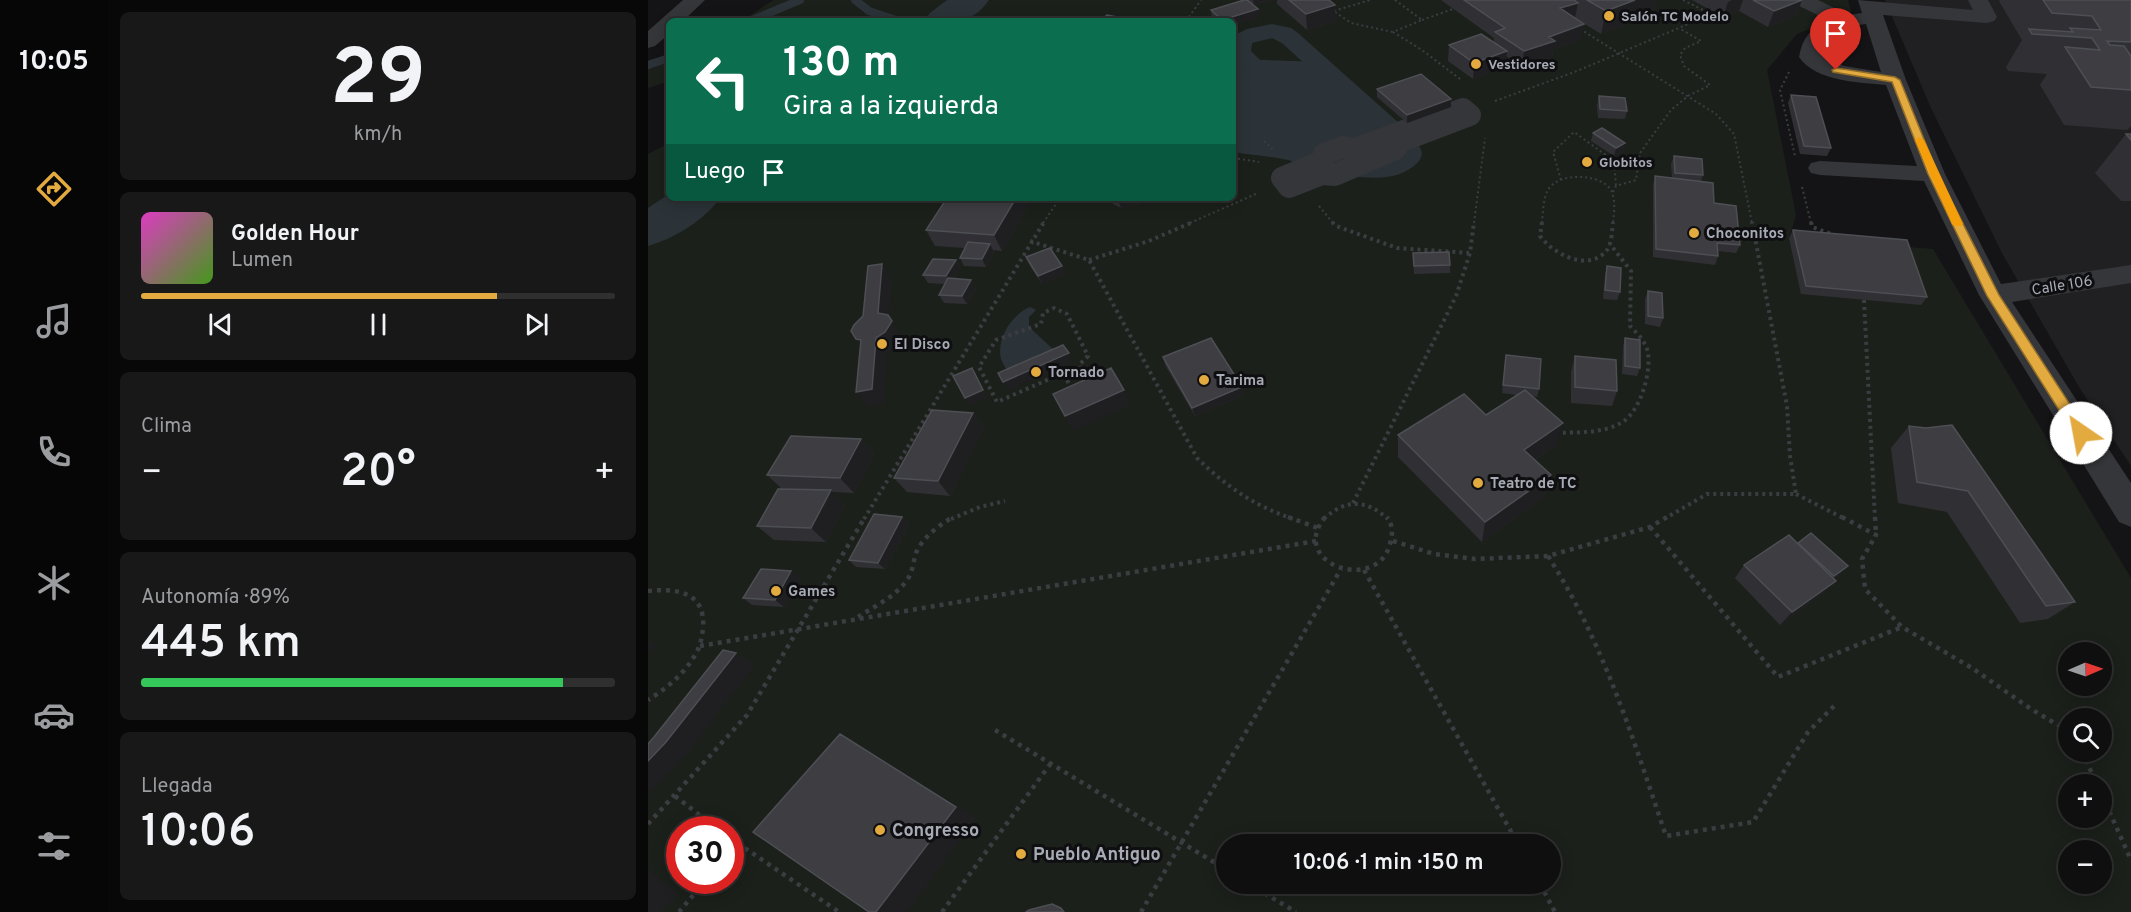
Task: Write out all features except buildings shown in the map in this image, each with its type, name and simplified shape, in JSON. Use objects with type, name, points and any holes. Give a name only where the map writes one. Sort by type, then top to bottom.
[{"type":"street","points":[[675,18],[695,0]]},
{"type":"street","points":[[1802,0],[1846,21]]},
{"type":"street","points":[[1895,80],[1836,70],[1817,64],[1810,57],[1810,45],[1815,36],[1823,30],[1871,8],[1987,17],[1978,0]]},
{"type":"street","points":[[1871,8],[1895,80],[1933,174],[1993,296],[2131,512]]},
{"type":"street","points":[[648,42],[666,26]]},
{"type":"street","points":[[1463,109],[1470,115],[1399,142],[1396,149],[1335,175],[1322,174],[1289,187],[1282,178],[1323,161],[1324,154],[1343,147],[1355,149],[1463,109]]},
{"type":"street","points":[[1811,175],[1933,174]]},
{"type":"street","name":"Calle 106","points":[[1993,296],[2131,274]]},
{"type":"path","points":[[1188,18],[1201,0]]},
{"type":"path","points":[[1335,12],[1370,0]]},
{"type":"path","points":[[1395,0],[1422,20]]},
{"type":"path","points":[[1490,103],[1539,87],[1619,55],[1712,14],[1683,0]]},
{"type":"path","points":[[1327,6],[1351,23],[1393,32],[1422,50],[1464,83]]},
{"type":"path","points":[[1393,32],[1453,9]]},
{"type":"path","points":[[1575,27],[1716,114],[1734,134],[1786,396],[1790,456],[1796,494]]},
{"type":"path","points":[[1616,186],[1636,180],[1640,153],[1671,110],[1688,96],[1710,85],[1684,66],[1680,55],[1684,48],[1701,41],[1679,28]]},
{"type":"path","points":[[1790,71],[1780,90],[1796,158]]},
{"type":"path","points":[[1562,180],[1553,152],[1574,132],[1614,161],[1616,186],[1612,192]]},
{"type":"path","points":[[1353,503],[1456,296],[1470,253],[1485,138]]},
{"type":"path","points":[[1236,158],[1265,163]]},
{"type":"path","points":[[1811,175],[1812,227],[1839,237]]},
{"type":"path","points":[[1576,177],[1594,180],[1612,192],[1616,199],[1610,244],[1605,252],[1596,257],[1579,259],[1559,255],[1545,245],[1540,236],[1547,191],[1552,185],[1562,180],[1576,177]]},
{"type":"path","points":[[1030,241],[1089,260],[1149,241],[1260,192]]},
{"type":"path","points":[[648,824],[747,715],[1030,241],[1058,201]]},
{"type":"path","points":[[1317,203],[1336,226],[1396,248],[1470,253]]},
{"type":"path","points":[[1554,433],[1594,431],[1626,421],[1639,404],[1648,352],[1642,340],[1630,326],[1631,271],[1610,244]]},
{"type":"path","points":[[1089,260],[1197,458],[1224,484],[1265,509],[1318,528]]},
{"type":"path","points":[[1863,300],[1876,535],[1862,559],[1865,589],[1902,627],[1972,668],[2058,725]]},
{"type":"path","points":[[1063,373],[997,402],[979,367],[996,340],[1041,324],[1043,313],[1054,308],[1067,314],[1088,356],[1079,365],[1090,384]]},
{"type":"path","points":[[1059,367],[1077,396]]},
{"type":"path","points":[[1394,541],[1434,554],[1475,559],[1548,556],[1650,527],[1707,494],[1796,494],[1876,535]]},
{"type":"path","points":[[855,619],[888,599],[908,580],[916,553],[924,539],[936,529],[974,507],[1005,501]]},
{"type":"path","points":[[1353,503],[1364,503],[1384,513],[1394,531],[1394,541],[1384,560],[1364,570],[1341,569],[1323,558],[1316,541],[1318,528],[1323,518],[1331,510],[1353,503]]},
{"type":"path","points":[[1650,527],[1778,677],[1902,627]]},
{"type":"path","points":[[700,646],[1316,541]]},
{"type":"path","points":[[1548,556],[1563,577],[1607,665],[1666,836],[1753,822],[1808,732],[1834,706]]},
{"type":"path","points":[[1141,912],[1341,569]]},
{"type":"path","points":[[1364,570],[1512,834]]},
{"type":"path","points":[[648,591],[664,588],[685,592],[699,603],[705,619],[700,646],[685,669],[664,691],[648,700]]},
{"type":"path","points":[[995,730],[1216,863]]},
{"type":"path","points":[[942,912],[1051,763]]},
{"type":"path","points":[[675,796],[701,816]]},
{"type":"path","points":[[2112,817],[2131,860]]},
{"type":"path","points":[[744,847],[839,912]]},
{"type":"path","points":[[679,912],[694,894]]},
{"type":"path","points":[[1266,894],[1296,912]]},
{"type":"path","points":[[1545,894],[1556,912]]},
{"type":"shaded area","points":[[773,0],[1848,0],[1851,12],[1797,34],[1767,70],[1796,215],[1789,238],[1933,249],[2131,578],[2131,912],[648,912],[648,154],[666,145],[666,201],[1236,201],[1236,18],[746,18]]},
{"type":"shaded area","points":[[1885,0],[2131,0],[2131,466],[2079,387],[2002,253],[1931,108]]},
{"type":"shaded area","points":[[666,59],[666,82],[648,88],[648,65]]},
{"type":"shaded area","points":[[1236,59],[1322,62],[1415,141],[1422,154],[1418,162],[1409,169],[1399,174],[1377,178],[1309,171],[1288,160],[1236,152]]},
{"type":"shaded area","points":[[1030,307],[1036,310],[1029,317],[1029,327],[1054,350],[1011,377],[1001,359],[1001,343],[1012,321],[1023,310]]},
{"type":"waterway","points":[[757,18],[800,0]]},
{"type":"waterway","points":[[855,0],[869,11],[890,18]]},
{"type":"waterway","points":[[947,18],[971,0]]},
{"type":"waterway","points":[[1272,31],[1283,33],[1290,38],[1400,137],[1402,145],[1397,152],[1383,161],[1367,163],[1341,156],[1239,52],[1240,41],[1255,34],[1272,31]]},
{"type":"waterway","points":[[648,65],[666,59]]},
{"type":"waterway","points":[[648,230],[692,201]]},
{"type":"slow traffic","points":[[1919,140],[1958,224]]},
{"type":"place","name":"Salón TC Modelo","points":[[1609,16]]},
{"type":"place","name":"Vestidores","points":[[1476,64]]},
{"type":"place","name":"Globitos","points":[[1587,162]]},
{"type":"place","name":"Choconitos","points":[[1694,233]]},
{"type":"place","name":"El Disco","points":[[882,344]]},
{"type":"place","name":"Tornado","points":[[1036,372]]},
{"type":"place","name":"Tarima","points":[[1204,380]]},
{"type":"place","name":"Teatro de TC","points":[[1478,483]]},
{"type":"place","name":"Games","points":[[776,591]]},
{"type":"place","name":"Congresso","points":[[880,830]]},
{"type":"place","name":"Pueblo Antiguo","points":[[1021,854]]},
{"type":"route","points":[[1836,70],[1895,80],[1933,174],[1993,296],[2081,433]]}]
